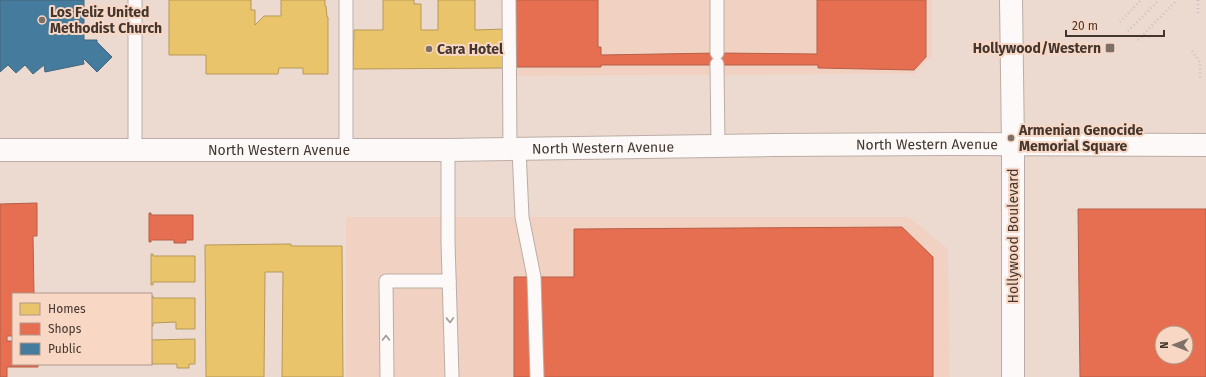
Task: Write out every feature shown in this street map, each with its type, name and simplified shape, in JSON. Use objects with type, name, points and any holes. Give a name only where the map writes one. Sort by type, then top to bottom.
[{"type":"main road","name":"Hollywood Boulevard","points":[[1011,0],[1013,145],[1013,377]]},
{"type":"main road","name":"North Western Avenue","points":[[0,150],[448,150],[933,144],[1206,145]]},
{"type":"lane","points":[[135,0],[136,151]]},
{"type":"lane","points":[[346,0],[346,150]]},
{"type":"lane","points":[[509,0],[515,149],[522,217],[534,277],[537,377]]},
{"type":"lane","points":[[717,0],[718,146]]},
{"type":"lane","points":[[448,150],[449,281],[452,377]]},
{"type":"lane","points":[[386,377],[386,281],[449,281]]},
{"type":"path","points":[[1120,22],[1141,0]]},
{"type":"path","points":[[1128,31],[1159,0]]},
{"type":"path","points":[[1138,40],[1177,0]]},
{"type":"path","points":[[1198,0],[1198,13]]},
{"type":"path","points":[[1192,51],[1200,62],[1200,78]]},
{"type":"shaded area","points":[[516,0],[932,0],[932,56],[914,74],[516,76]]},
{"type":"shaded area","points":[[346,217],[909,217],[948,249],[950,377],[346,377]]},
{"type":"building: Homes","points":[[169,0],[251,0],[251,10],[255,10],[255,25],[264,16],[281,16],[281,0],[325,0],[328,17],[328,74],[303,74],[303,68],[279,68],[278,74],[206,74],[206,55],[169,55]]},
{"type":"building: Homes","name":"Cara Hotel","points":[[383,0],[414,0],[414,4],[421,4],[421,30],[438,30],[438,0],[475,0],[475,30],[505,29],[505,68],[353,69],[354,30],[383,30]]},
{"type":"building: Homes","points":[[291,244],[291,246],[342,246],[343,377],[282,377],[283,272],[265,272],[264,377],[206,377],[205,245]]},
{"type":"building: Homes","points":[[151,254],[153,254],[153,256],[195,256],[195,282],[153,282],[153,285],[151,285]]},
{"type":"building: Homes","points":[[152,296],[153,298],[195,298],[195,329],[176,329],[176,322],[153,323],[153,326]]},
{"type":"building: Homes","points":[[195,339],[195,364],[189,364],[189,368],[177,368],[177,364],[152,364],[152,340]]},
{"type":"building: Shops","points":[[516,0],[598,0],[598,47],[601,47],[601,55],[717,53],[817,54],[817,0],[926,0],[926,57],[914,70],[818,68],[818,65],[601,65],[601,67],[516,67]]},
{"type":"building: Shops","points":[[37,203],[37,236],[33,236],[34,293],[12,293],[12,336],[7,336],[7,341],[12,341],[12,365],[38,365],[38,367],[7,367],[7,377],[0,377],[0,204]]},
{"type":"building: Shops","points":[[1078,209],[1206,209],[1206,377],[1080,377]]},
{"type":"building: Shops","points":[[149,213],[151,213],[151,215],[193,215],[193,240],[186,240],[186,243],[174,243],[174,240],[151,240],[151,242],[149,242]]},
{"type":"building: Shops","points":[[902,227],[933,257],[933,377],[514,377],[514,277],[574,277],[574,229]]},
{"type":"building: Public","name":"Los Feliz United Methodist Church","points":[[0,0],[84,0],[84,40],[97,40],[97,42],[112,57],[97,72],[83,58],[84,64],[45,72],[44,65],[33,74],[25,65],[16,73],[8,65],[0,72]]},
{"type":"place","name":"Los Feliz United Methodist Church","points":[[42,20]]},
{"type":"place","name":"Hollywood/Western","points":[[1110,48]]},
{"type":"place","name":"Cara Hotel","points":[[429,49]]},
{"type":"place","name":"Armenian Genocide Memorial Square","points":[[1011,138]]}]
